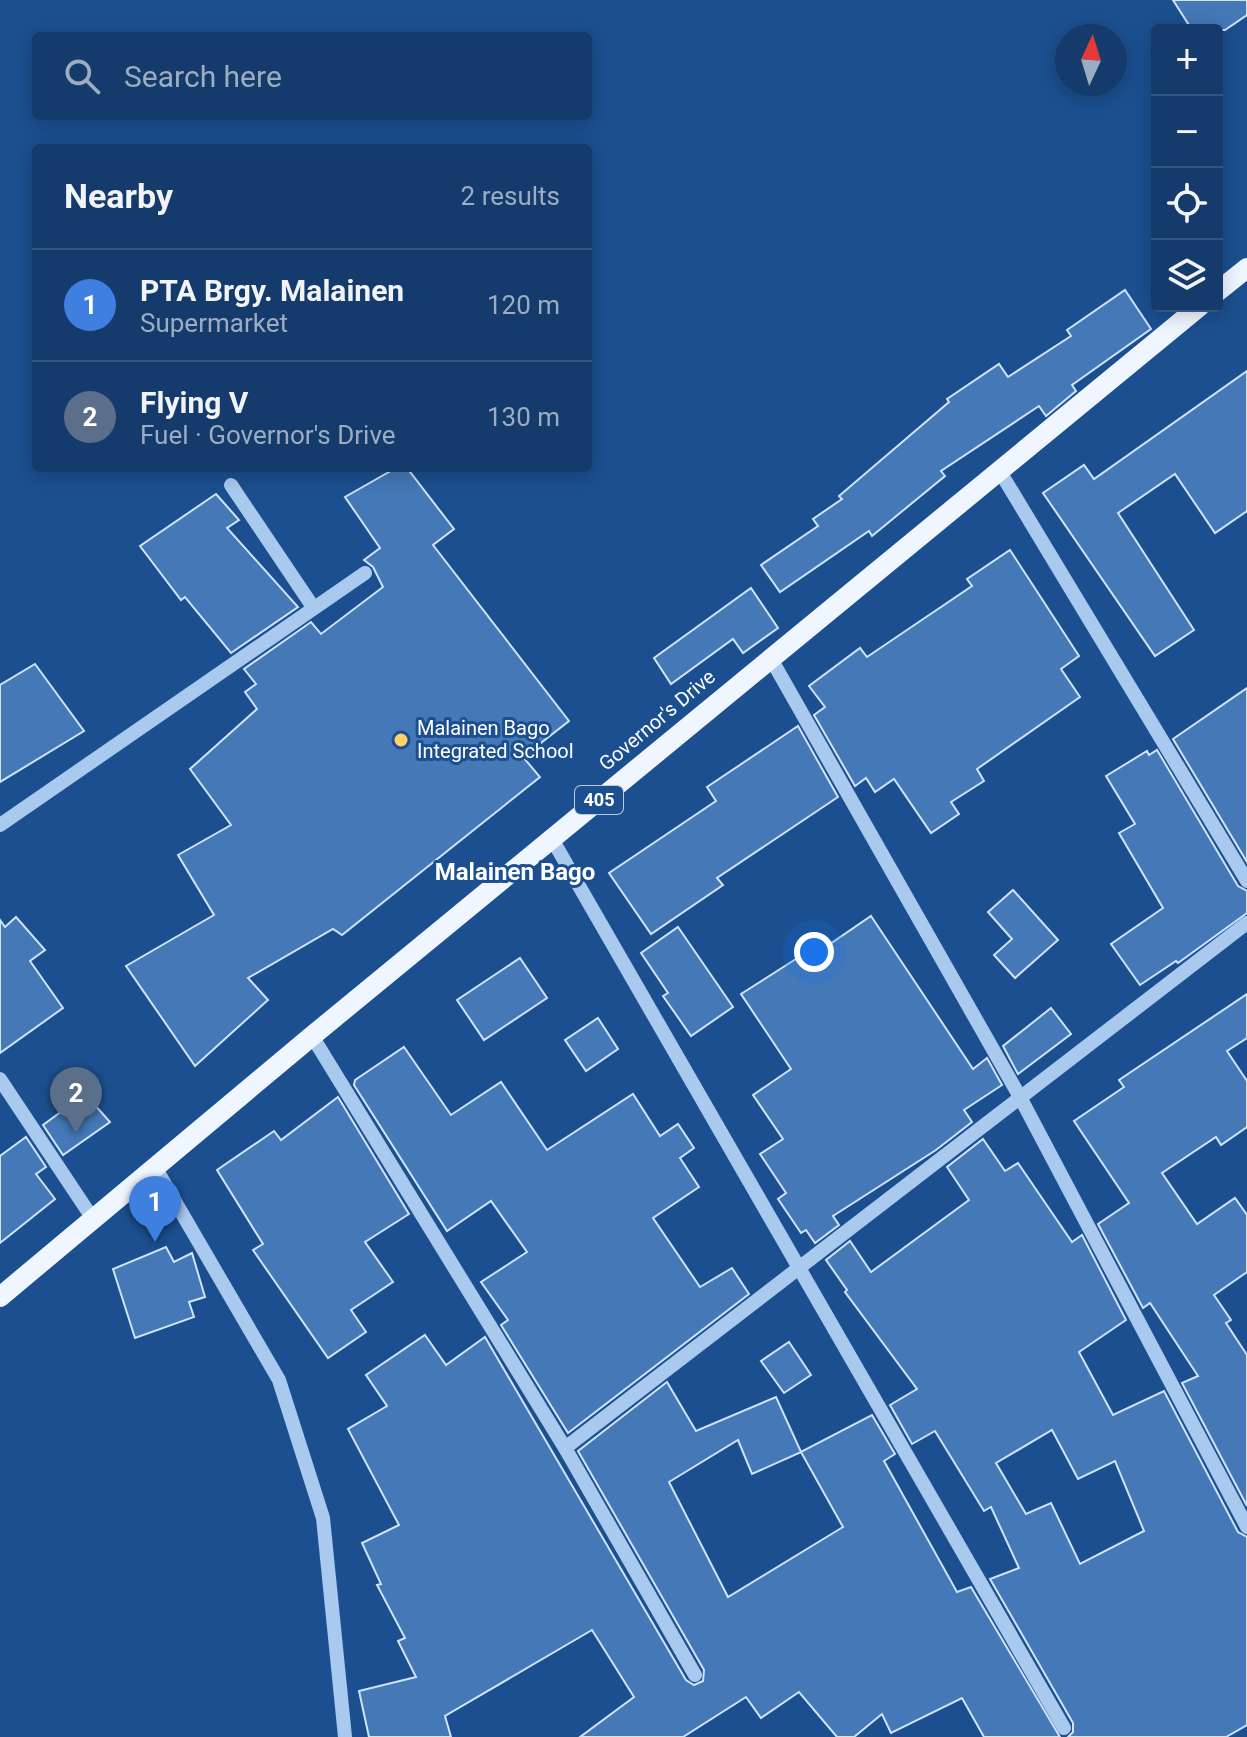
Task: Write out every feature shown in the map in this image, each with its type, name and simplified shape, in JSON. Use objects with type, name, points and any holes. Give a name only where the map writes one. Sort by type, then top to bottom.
[{"type":"main road","points":[[1223,287],[1247,268]]},
{"type":"main road","name":"Governor's Drive","points":[[0,1297],[770,657],[1193,312]]},
{"type":"street","points":[[999,470],[1247,881]]},
{"type":"street","points":[[231,485],[313,607]]},
{"type":"street","points":[[0,825],[365,573]]},
{"type":"street","points":[[770,657],[1020,1097],[1247,1527]]},
{"type":"street","points":[[552,839],[1064,1728]]},
{"type":"street","points":[[565,1448],[1247,923]]},
{"type":"street","points":[[312,1036],[565,1448],[695,1675]]},
{"type":"street","points":[[0,1079],[93,1219]]},
{"type":"street","points":[[155,1167],[279,1380],[323,1518],[345,1737]]},
{"type":"building","points":[[1173,0],[1247,0],[1247,15],[1225,30],[1223,24],[1188,24]]},
{"type":"building","points":[[1125,290],[1151,329],[1072,385],[1076,391],[1046,416],[1039,406],[941,471],[945,476],[872,536],[869,531],[780,592],[761,565],[818,526],[813,519],[842,499],[839,496],[949,402],[947,399],[999,364],[1008,377],[1071,336],[1067,330]]},
{"type":"building","points":[[1247,371],[1247,511],[1215,533],[1175,474],[1118,513],[1194,630],[1155,656],[1043,493],[1084,465],[1094,479]]},
{"type":"building","name":"Malainen Bago Integrated School","points":[[389,472],[410,472],[454,529],[433,545],[569,721],[523,757],[540,777],[342,935],[333,929],[248,978],[268,1000],[195,1066],[126,966],[214,915],[178,855],[231,825],[190,769],[257,709],[245,692],[256,684],[244,669],[311,622],[321,634],[383,587],[373,567],[364,560],[380,548],[345,497]]},
{"type":"building","points":[[216,494],[239,520],[227,528],[298,607],[231,653],[185,597],[181,600],[140,546]]},
{"type":"building","points":[[1010,550],[1079,656],[1061,669],[1080,697],[977,769],[984,781],[951,802],[959,814],[931,833],[894,779],[875,792],[866,778],[855,786],[814,715],[825,707],[809,686],[860,648],[867,657],[972,586],[967,579]]},
{"type":"building","points":[[751,588],[778,628],[743,653],[733,639],[671,684],[654,658]]},
{"type":"building","points":[[35,664],[84,731],[0,782],[0,685]]},
{"type":"building","points":[[1247,688],[1247,862],[1173,739]]},
{"type":"building","points":[[798,726],[838,797],[717,878],[723,885],[651,934],[609,873],[716,801],[707,787]]},
{"type":"building","points":[[1157,750],[1238,886],[1247,891],[1247,913],[1178,963],[1176,961],[1140,985],[1111,944],[1163,908],[1119,833],[1135,824],[1106,776],[1147,751],[1149,755]]},
{"type":"building","points":[[1013,890],[1058,940],[1015,978],[994,955],[1012,939],[988,912]]},
{"type":"building","points":[[871,916],[973,1069],[987,1058],[1002,1085],[964,1110],[972,1122],[936,1150],[833,1216],[839,1225],[815,1243],[806,1230],[801,1233],[778,1199],[786,1193],[760,1154],[783,1139],[753,1095],[791,1069],[741,994],[810,950],[814,955]]},
{"type":"building","points":[[16,917],[45,950],[30,961],[63,1008],[0,1053],[0,920],[5,927]]},
{"type":"building","points":[[678,927],[733,1007],[691,1036],[663,996],[668,993],[641,953]]},
{"type":"building","points":[[520,958],[547,998],[484,1040],[457,1000]]},
{"type":"building","points":[[1247,994],[1247,1038],[1227,1051],[1247,1081],[1247,1127],[1221,1145],[1216,1137],[1162,1173],[1197,1224],[1235,1198],[1247,1215],[1247,1272],[1214,1295],[1231,1320],[1226,1323],[1247,1355],[1247,1506],[1182,1383],[1198,1376],[1150,1303],[1143,1308],[1098,1224],[1129,1203],[1074,1121],[1124,1087],[1119,1080]]},
{"type":"building","points":[[1051,1008],[1071,1034],[1018,1074],[1003,1046]]},
{"type":"building","points":[[598,1018],[618,1049],[586,1071],[565,1040]]},
{"type":"building","points":[[404,1047],[451,1115],[501,1082],[547,1150],[633,1094],[660,1136],[678,1124],[694,1148],[680,1158],[699,1187],[653,1218],[700,1287],[732,1268],[749,1294],[568,1433],[501,1325],[508,1320],[481,1282],[527,1252],[491,1201],[447,1231],[354,1085],[355,1080]]},
{"type":"building","points":[[85,1094],[110,1122],[63,1155],[43,1125]]},
{"type":"building","points":[[338,1097],[409,1214],[365,1242],[393,1282],[351,1310],[366,1332],[328,1358],[253,1250],[263,1244],[217,1170],[274,1131],[281,1140]]},
{"type":"building","points":[[26,1137],[46,1167],[36,1174],[55,1199],[0,1243],[0,1156]]},
{"type":"building","points":[[983,1139],[1005,1171],[1018,1163],[1072,1242],[1082,1235],[1126,1320],[1079,1352],[1113,1415],[1164,1391],[1238,1532],[1247,1537],[1247,1725],[1226,1737],[1068,1737],[1073,1732],[1073,1723],[990,1579],[1019,1568],[991,1507],[984,1511],[935,1431],[912,1444],[890,1405],[917,1389],[845,1292],[847,1290],[826,1260],[850,1241],[871,1272],[969,1200],[947,1167]],"holes":[[[1052,1430],[1078,1479],[1115,1461],[1144,1531],[1080,1564],[1051,1503],[1026,1514],[996,1463]]]},
{"type":"building","points":[[166,1247],[174,1262],[192,1253],[205,1297],[189,1302],[194,1317],[135,1338],[113,1269]]},
{"type":"building","points":[[425,1335],[446,1365],[485,1337],[686,1680],[694,1685],[703,1681],[704,1670],[578,1451],[667,1382],[696,1431],[776,1397],[801,1452],[872,1415],[895,1454],[884,1461],[957,1592],[971,1587],[1060,1737],[984,1737],[962,1698],[891,1733],[882,1714],[854,1737],[837,1737],[799,1692],[761,1718],[746,1697],[683,1737],[580,1737],[634,1697],[592,1630],[445,1716],[451,1737],[369,1737],[359,1691],[416,1677],[398,1641],[405,1638],[377,1585],[381,1584],[362,1543],[399,1525],[348,1429],[387,1406],[366,1375]],"holes":[[[738,1440],[752,1474],[801,1452],[843,1527],[728,1597],[669,1482]]]},
{"type":"building","points":[[789,1342],[811,1375],[784,1393],[761,1361]]},
{"type":"place","name":"Malainen Bago Integrated School","points":[[401,740]]},
{"type":"place","name":"Flying V","points":[[76,1133]]},
{"type":"place","name":"PTA Brgy. Malainen","points":[[155,1242]]},
{"type":"district","name":"Malainen Bago","points":[[515,872]]}]
